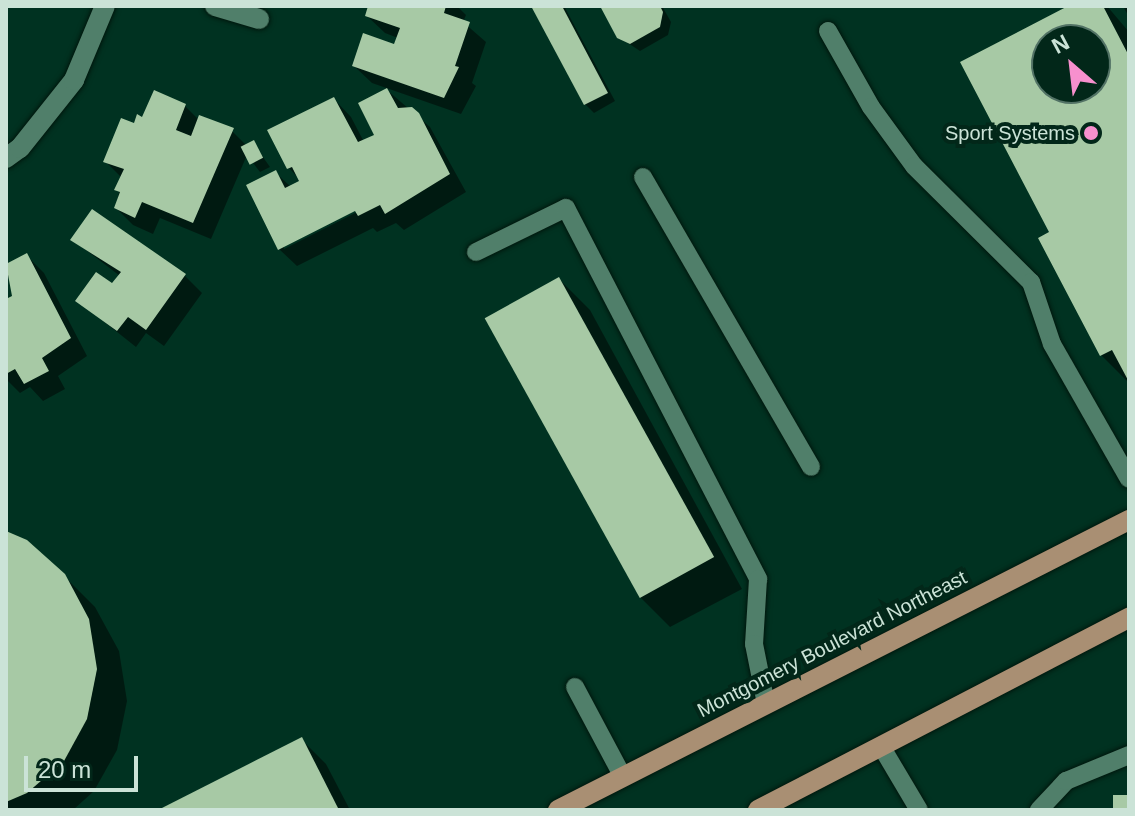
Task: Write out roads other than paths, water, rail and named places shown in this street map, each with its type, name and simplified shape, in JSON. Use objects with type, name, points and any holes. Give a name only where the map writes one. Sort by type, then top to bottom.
[{"type":"main road","name":"Montgomery Boulevard Northeast","points":[[558,810],[1129,520]]},
{"type":"main road","points":[[758,810],[1129,618]]},
{"type":"street","points":[[6,158],[20,148],[74,80],[105,6]]},
{"type":"street","points":[[215,6],[259,19]]},
{"type":"lane","points":[[828,31],[871,107],[914,166],[1031,282],[1052,344],[1129,479]]},
{"type":"lane","points":[[643,177],[811,467]]},
{"type":"lane","points":[[476,252],[566,208],[758,579],[754,644],[766,704]]},
{"type":"lane","points":[[575,687],[623,777]]},
{"type":"lane","points":[[881,746],[919,810]]},
{"type":"lane","points":[[1039,810],[1066,781],[1129,755]]},
{"type":"place","name":"Sport Systems","points":[[1091,133]]}]
